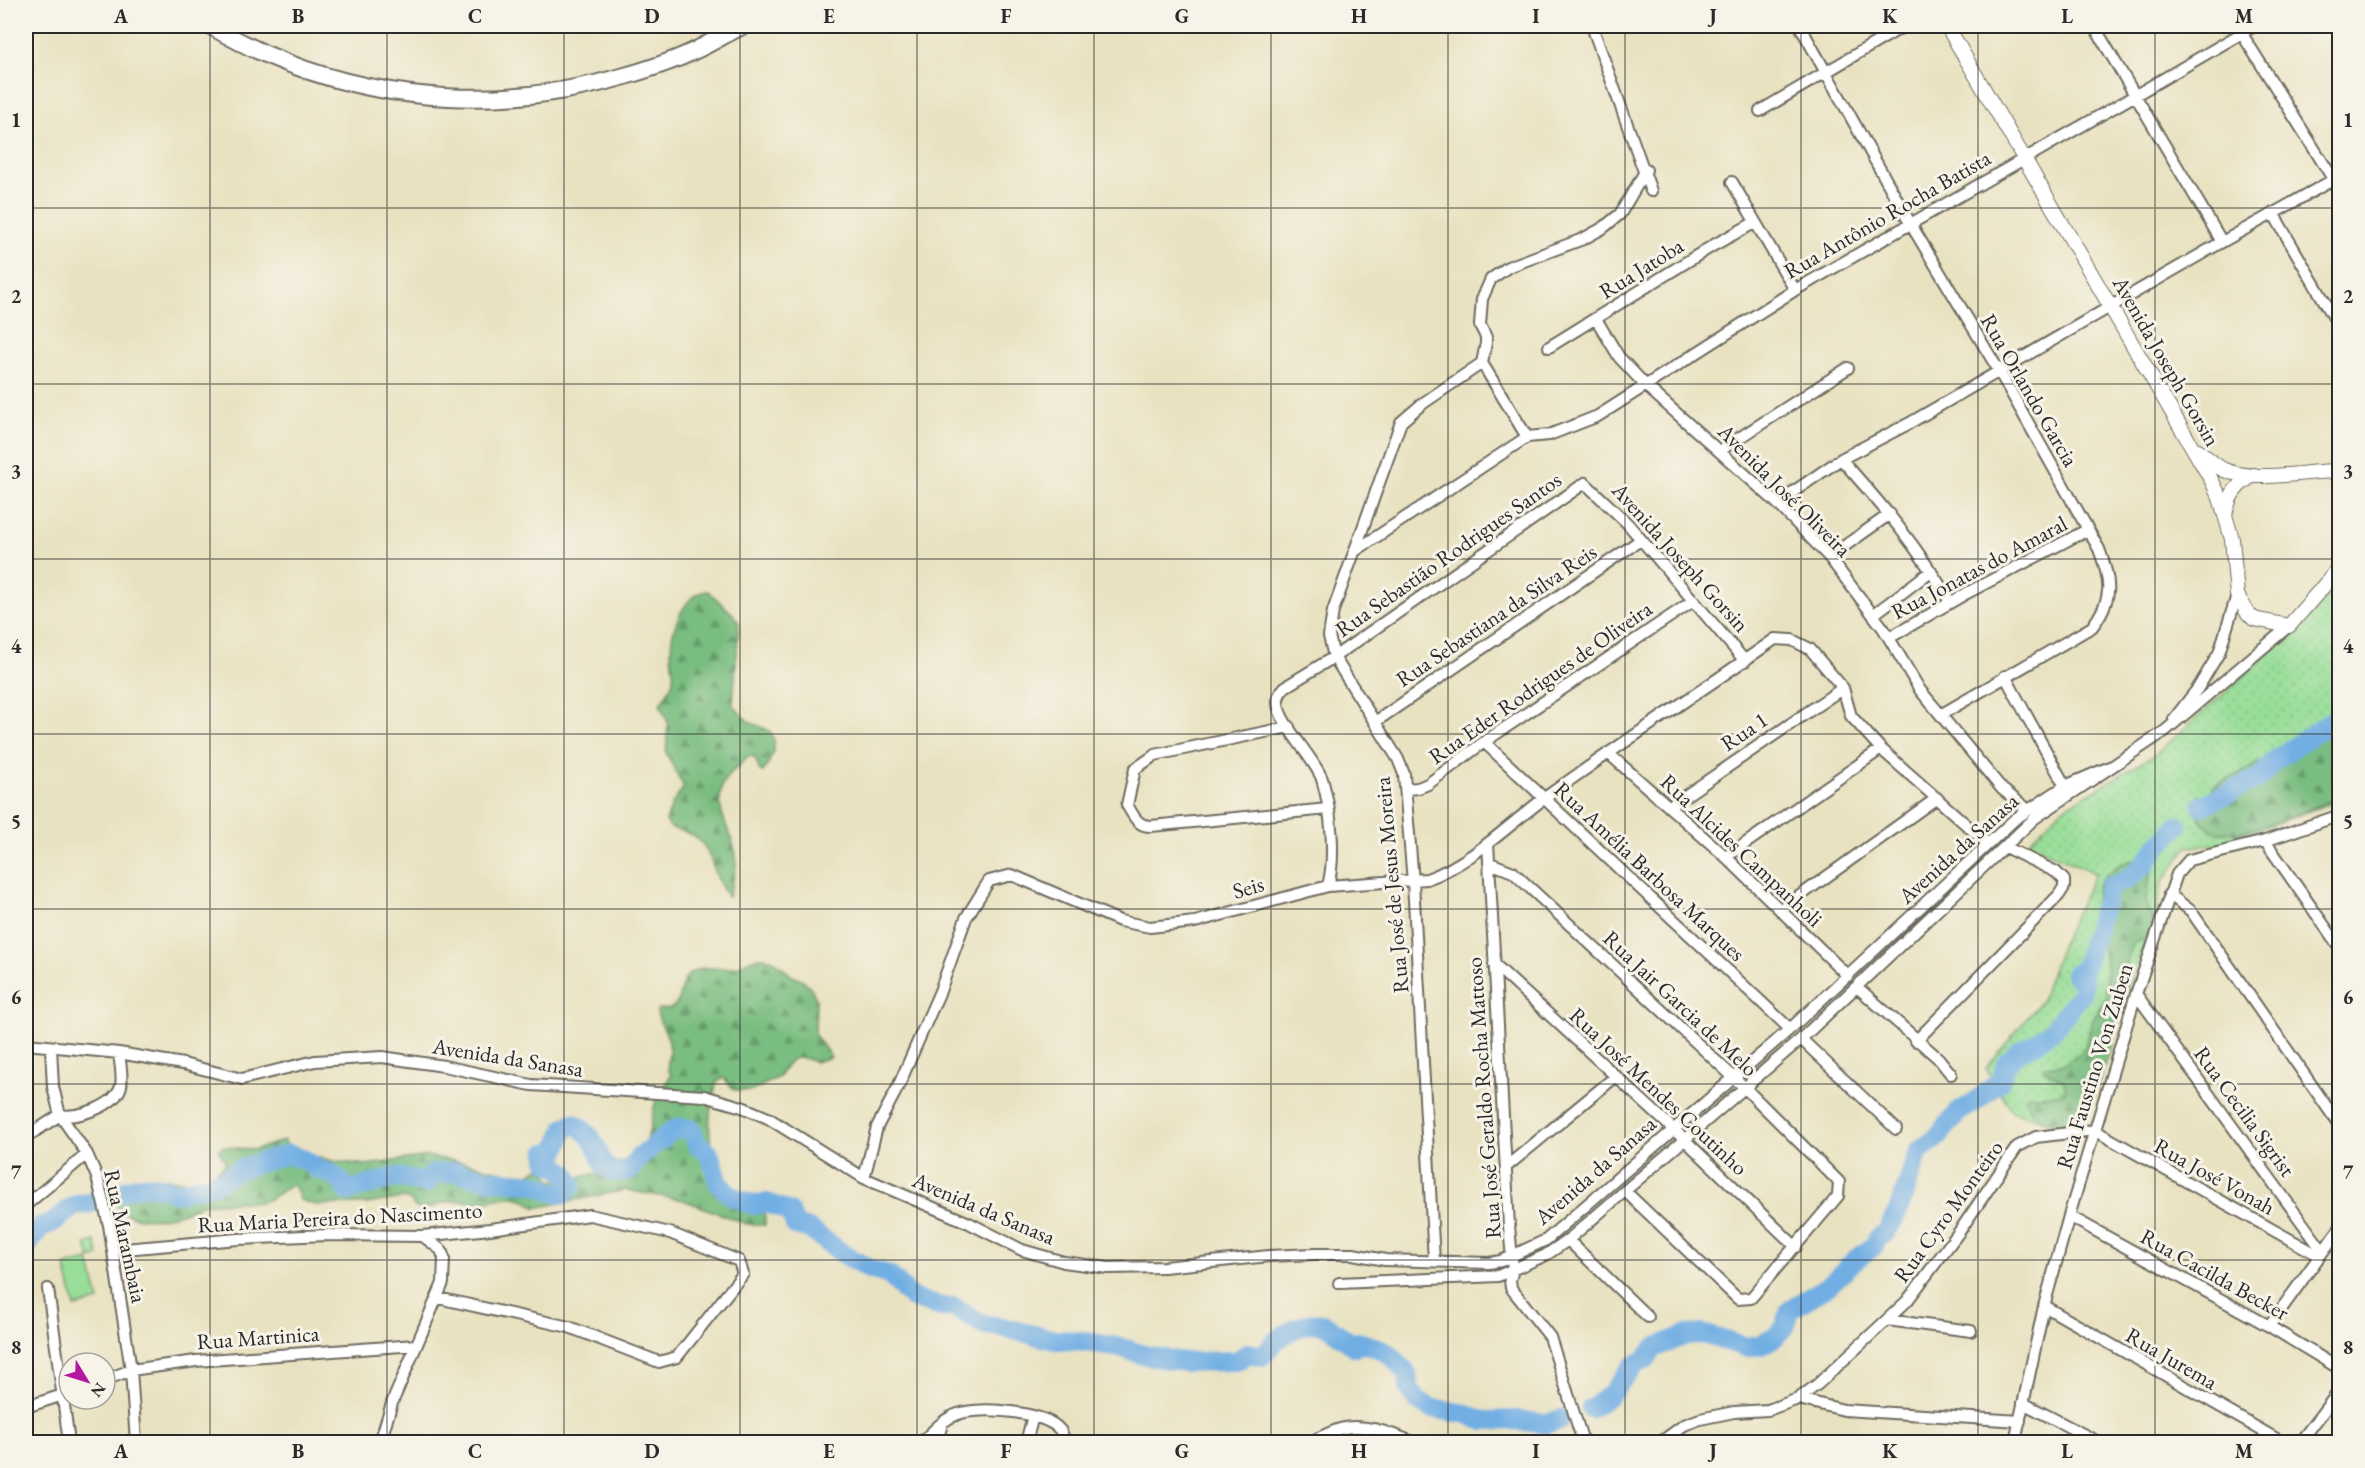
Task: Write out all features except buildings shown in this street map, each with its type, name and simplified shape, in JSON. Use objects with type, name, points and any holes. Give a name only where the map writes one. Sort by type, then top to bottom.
[{"type":"main road","points":[[211,26],[285,63],[340,81],[390,92],[434,98],[484,98],[523,97],[606,82],[696,50],[742,26]]},
{"type":"street","points":[[1592,26],[1646,171],[1651,191]]},
{"type":"street","name":"Rua Orlando Garcia","points":[[1800,26],[1910,223],[1999,371],[2099,549],[2108,578],[2107,602],[2092,627],[1942,714]]},
{"type":"street","points":[[1760,111],[1904,26]]},
{"type":"street","name":"Avenida Joseph Gorsin","points":[[1947,26],[2220,498],[2233,549],[2237,595],[2225,637],[2210,668],[2164,731]]},
{"type":"street","points":[[2094,26],[2222,242]]},
{"type":"street","name":"Rua Antônio Rocha Batista","points":[[1527,437],[1545,436],[1598,416],[1795,290],[2134,96],[2239,29],[2254,26]]},
{"type":"street","points":[[2239,29],[2337,178],[2340,190]]},
{"type":"street","points":[[1354,551],[1527,437],[1482,363],[1486,337],[1480,325],[1482,299],[1491,279],[1508,267],[1583,239],[1603,228],[1620,214],[1646,171]]},
{"type":"street","points":[[1777,503],[1841,459],[1908,424],[2337,178]]},
{"type":"street","points":[[1732,182],[1795,290]]},
{"type":"street","points":[[2273,213],[2340,328]]},
{"type":"street","name":"Rua Jatoba","points":[[1549,347],[1714,245],[1754,223]]},
{"type":"street","name":"Avenida José Oliveira","points":[[1596,319],[1619,357],[1646,386],[1777,503],[1829,557],[1889,638],[1920,690],[2002,789],[2027,809]]},
{"type":"street","name":"Rua José de Jesus Moreira","points":[[1434,1261],[1407,789],[1398,759],[1334,657],[1329,636],[1333,611],[1401,422],[1415,409],[1482,363]]},
{"type":"street","points":[[1719,451],[1848,368]]},
{"type":"street","points":[[2188,441],[2211,462],[2224,470],[2254,476],[2340,471]]},
{"type":"street","points":[[1841,459],[1890,514],[1950,602]]},
{"type":"street","points":[[2225,516],[2233,490],[2241,482],[2254,476]]},
{"type":"street","name":"Avenida Joseph Gorsin","points":[[1585,483],[1627,523],[1639,541],[1745,661]]},
{"type":"street","name":"Rua Sebastião Rodrigues Santos","points":[[1328,886],[1332,871],[1328,809],[1321,777],[1278,707],[1280,693],[1285,687],[1334,657],[1585,483]]},
{"type":"street","points":[[1829,557],[1890,514]]},
{"type":"street","name":"Rua Jonatas do Amaral","points":[[1889,638],[1950,602],[2087,530]]},
{"type":"street","name":"Rua Sebastiana da Silva Reis","points":[[1375,722],[1639,541]]},
{"type":"street","points":[[2112,766],[2164,731],[2289,626],[2340,567]]},
{"type":"street","points":[[1873,615],[1931,571]]},
{"type":"street","points":[[2237,595],[2254,619],[2289,626]]},
{"type":"street","name":"Rua Eder Rodrigues de Oliveira","points":[[1407,789],[1428,784],[1484,742],[1693,601]]},
{"type":"street","name":"Seis","points":[[864,1178],[877,1127],[898,1087],[940,991],[966,918],[989,881],[1012,875],[1120,921],[1150,927],[1195,922],[1328,886],[1413,882],[1441,874],[1488,843],[1544,798],[1775,639],[1792,640],[1810,649],[1843,688]]},
{"type":"street","points":[[2210,668],[2216,678],[2223,682]]},
{"type":"street","points":[[2005,676],[2064,786]]},
{"type":"street","points":[[1843,688],[1851,716],[1881,749],[1988,844]]},
{"type":"street","name":"Rua 1","points":[[1669,807],[1843,688]]},
{"type":"street","points":[[1289,727],[1155,755],[1135,769],[1127,805],[1143,826],[1328,809]]},
{"type":"street","name":"Rua Amélia Barbosa Marques","points":[[1484,742],[1790,1029]]},
{"type":"street","points":[[1726,857],[1881,749]]},
{"type":"street","name":"Rua Alcides Campanholi","points":[[1608,753],[1726,857],[1848,976]]},
{"type":"street","name":"Avenida da Sanasa","points":[[26,1044],[119,1053],[183,1064],[242,1078],[315,1061],[382,1057],[444,1066],[531,1085],[704,1096],[742,1107],[768,1118],[864,1178],[969,1223],[1022,1250],[1064,1262],[1108,1268],[1164,1267],[1269,1256],[1353,1254],[1385,1260],[1489,1263],[1501,1261],[1546,1240],[1790,1029],[2027,809],[2064,786],[2112,766]]},
{"type":"street","name":"Avenida da Sanasa","points":[[1339,1283],[1498,1276],[1546,1255],[1568,1240],[1801,1039],[2036,818],[2088,785],[2112,766]]},
{"type":"street","points":[[1780,910],[1937,798]]},
{"type":"street","name":"Rua Faustino Von Zuben","points":[[2015,1443],[2044,1306],[2069,1216],[2136,994],[2177,874],[2189,861],[2265,841],[2338,817]]},
{"type":"street","points":[[2265,841],[2340,948]]},
{"type":"street","name":"Rua José Geraldo Rocha Mattoso","points":[[1488,843],[1514,1270],[1510,1280],[1511,1288],[1550,1337],[1583,1443]]},
{"type":"street","points":[[1916,1041],[2059,896],[2064,887],[2064,880],[2056,872],[2006,847]]},
{"type":"street","name":"Rua Jair Garcia de Melo","points":[[1490,863],[1513,872],[1732,1079],[1744,1087],[1839,1182],[1838,1196],[1796,1247]]},
{"type":"street","points":[[2169,894],[2191,911],[2340,1126]]},
{"type":"street","name":"Rua José Mendes Coutinho","points":[[1494,964],[1685,1140],[1796,1247]]},
{"type":"street","points":[[1857,987],[1938,1058],[1951,1074]]},
{"type":"street","name":"Rua Cecilia Sigrist","points":[[2136,994],[2320,1253]]},
{"type":"street","points":[[1801,1039],[1896,1128]]},
{"type":"street","name":"Rua Marambaia","points":[[51,1047],[53,1087],[60,1115],[87,1154],[97,1177],[109,1226],[130,1370],[136,1443]]},
{"type":"street","points":[[26,1137],[60,1115],[69,1117],[81,1115],[113,1099],[122,1083],[119,1053]]},
{"type":"street","points":[[1506,1167],[1615,1077]]},
{"type":"street","name":"Rua José Vonah","points":[[2094,1130],[2320,1253]]},
{"type":"street","name":"Rua Cyro Monteiro","points":[[1661,1443],[1684,1425],[1700,1419],[1734,1412],[1768,1410],[1798,1399],[1818,1384],[1907,1301],[1930,1274],[2017,1147],[2036,1137],[2094,1130]]},
{"type":"street","points":[[26,1205],[87,1154]]},
{"type":"street","points":[[1625,1191],[1738,1299],[1751,1298],[1796,1247]]},
{"type":"street","name":"Rua Maria Pereira do Nascimento","points":[[113,1250],[272,1238],[423,1236],[590,1215],[670,1233],[739,1262],[743,1274],[677,1357],[660,1362],[569,1327],[438,1298]]},
{"type":"street","name":"Rua Cacilda Becker","points":[[2069,1216],[2269,1326],[2340,1369]]},
{"type":"street","points":[[2269,1326],[2340,1228]]},
{"type":"street","points":[[380,1443],[392,1402],[443,1283],[444,1258],[441,1250],[423,1236]]},
{"type":"street","points":[[1568,1240],[1648,1317]]},
{"type":"street","points":[[48,1289],[59,1351]]},
{"type":"street","name":"Rua Jurema","points":[[2044,1306],[2282,1443]]},
{"type":"street","points":[[1887,1320],[1971,1330]]},
{"type":"street","name":"Rua Martinica","points":[[117,1375],[130,1370],[196,1361],[416,1345]]},
{"type":"street","points":[[2300,1443],[2340,1390]]},
{"type":"street","points":[[26,1407],[57,1396]]},
{"type":"street","points":[[1798,1399],[1844,1410],[2020,1421]]},
{"type":"street","points":[[2023,1403],[2098,1443]]},
{"type":"street","points":[[922,1443],[943,1421],[958,1413],[976,1410],[996,1410],[1033,1416],[1059,1429],[1066,1443]]},
{"type":"street","points":[[67,1411],[69,1443]]},
{"type":"street","points":[[1026,1443],[1033,1416]]},
{"type":"street","points":[[937,1443],[943,1421]]},
{"type":"street","points":[[1310,1443],[1341,1428],[1360,1427],[1393,1434],[1413,1443]]},
{"type":"green space","points":[[2339,583],[2339,800],[2218,845],[2187,847],[2162,883],[2155,919],[2129,983],[2110,1049],[2081,1124],[2045,1121],[2012,1111],[1986,1068],[2041,1001],[2064,938],[2095,873],[2027,843],[2061,810],[2156,754],[2300,626]]},
{"type":"green space","points":[[708,591],[733,614],[739,623],[733,705],[747,720],[769,731],[774,741],[771,758],[763,772],[760,771],[755,757],[748,756],[728,776],[720,792],[723,818],[736,857],[728,897],[704,846],[697,838],[686,832],[672,829],[666,821],[672,804],[684,787],[666,753],[668,723],[660,704],[673,679],[671,650],[673,632],[680,613],[686,605],[692,598]]},
{"type":"green space","points":[[2339,721],[2339,797],[2283,820],[2236,833],[2215,832],[2202,823],[2198,814],[2199,805],[2216,784]]},
{"type":"green space","points":[[2152,859],[2155,860],[2146,901],[2153,921],[2153,930],[2148,937],[2134,943],[2123,969],[2127,983],[2119,1000],[2119,1014],[2112,1046],[2086,1116],[2077,1133],[2038,1117],[2028,1105],[2025,1097],[2052,1095],[2066,1090],[2064,1081],[2045,1071],[2043,1067],[2067,1063],[2081,1053],[2086,1045],[2091,1023],[2106,997],[2106,961],[2094,909],[2097,888],[2104,877],[2119,865],[2133,860],[2143,865]]},
{"type":"green space","points":[[763,957],[775,961],[792,976],[803,980],[811,988],[816,999],[815,1035],[831,1057],[815,1062],[800,1057],[795,1058],[787,1064],[779,1077],[752,1091],[734,1090],[724,1078],[717,1081],[710,1111],[710,1140],[717,1167],[730,1183],[765,1207],[765,1225],[747,1224],[683,1200],[625,1190],[536,1208],[515,1197],[480,1202],[451,1201],[425,1209],[416,1208],[410,1200],[403,1198],[367,1204],[315,1205],[300,1200],[296,1189],[291,1185],[262,1202],[205,1204],[162,1218],[128,1215],[116,1205],[118,1191],[135,1185],[152,1180],[189,1181],[212,1174],[226,1163],[218,1150],[222,1146],[255,1150],[284,1140],[290,1150],[333,1161],[367,1165],[427,1156],[473,1164],[524,1178],[538,1168],[546,1172],[551,1181],[577,1178],[606,1170],[632,1156],[641,1146],[648,1135],[656,1100],[671,1075],[668,1067],[669,1042],[657,1011],[674,1007],[684,980],[694,971],[706,968],[731,968]]},
{"type":"green space","points":[[95,1241],[99,1256],[90,1259],[86,1244]]},
{"type":"green space","points":[[89,1260],[99,1301],[75,1307],[65,1266]]},
{"type":"waterway","points":[[2202,806],[2261,777],[2274,761],[2340,717]]},
{"type":"waterway","points":[[1591,1408],[1610,1395],[1634,1365],[1645,1360],[1654,1348],[1686,1335],[1703,1334],[1745,1347],[1761,1345],[1775,1337],[1786,1325],[1790,1310],[1829,1285],[1855,1260],[1874,1246],[1878,1238],[1887,1232],[1898,1211],[1919,1151],[1938,1137],[1957,1113],[1975,1102],[2001,1080],[2006,1064],[2018,1052],[2036,1043],[2053,1030],[2081,994],[2083,983],[2075,974],[2083,971],[2110,886],[2128,879],[2145,864],[2158,846],[2178,826]]},
{"type":"waterway","points":[[26,1248],[41,1226],[52,1223],[77,1205],[91,1203],[143,1186],[164,1188],[176,1193],[217,1183],[240,1169],[288,1154],[329,1173],[341,1181],[348,1191],[396,1177],[427,1183],[433,1174],[455,1172],[491,1180],[536,1184],[552,1192],[564,1194],[572,1184],[565,1172],[548,1162],[546,1153],[555,1153],[565,1128],[573,1123],[589,1136],[604,1166],[616,1172],[630,1170],[639,1157],[676,1128],[691,1129],[697,1144],[708,1152],[718,1182],[733,1197],[753,1205],[767,1203],[790,1212],[795,1225],[809,1229],[869,1269],[889,1275],[912,1298],[941,1307],[954,1307],[984,1325],[1055,1340],[1079,1341],[1123,1348],[1143,1355],[1185,1362],[1237,1361],[1248,1353],[1262,1356],[1276,1341],[1289,1332],[1309,1324],[1323,1324],[1355,1347],[1358,1342],[1381,1349],[1394,1358],[1407,1374],[1409,1387],[1417,1401],[1431,1408],[1467,1414],[1484,1421],[1517,1420],[1546,1424],[1561,1419]]}]
